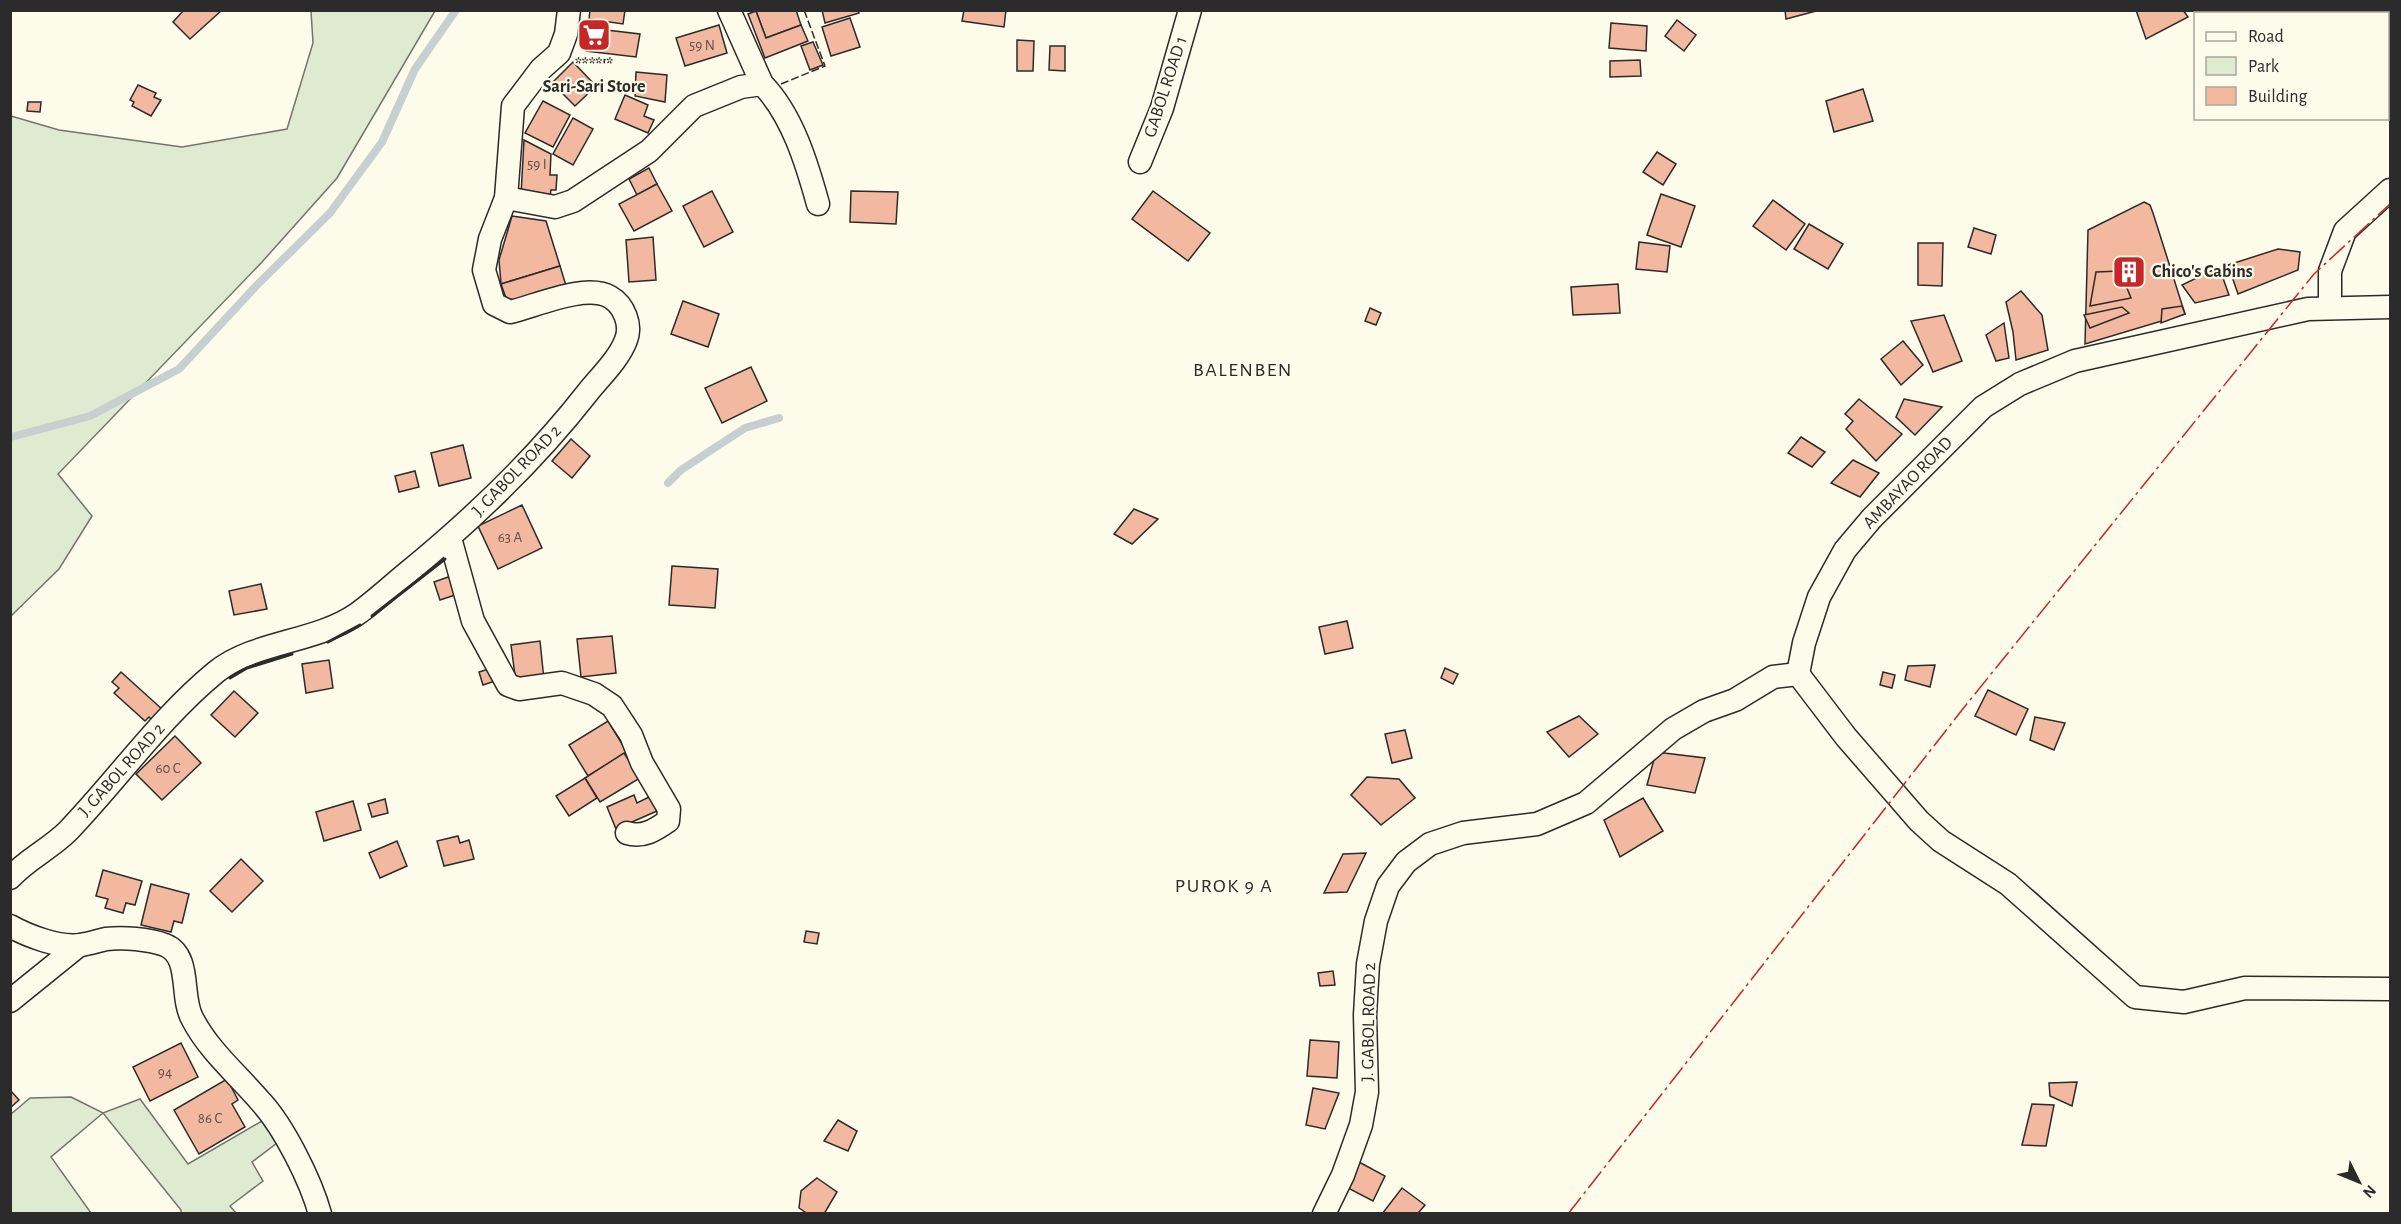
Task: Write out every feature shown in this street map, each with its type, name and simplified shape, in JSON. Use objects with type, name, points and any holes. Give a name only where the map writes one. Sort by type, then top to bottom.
[{"type":"street","name":"J. GABOL ROAD 2","points":[[10,878],[66,832],[171,715],[218,670],[251,654],[316,636],[356,615],[450,538],[542,449],[606,369],[626,340],[628,326],[622,307],[610,296],[594,293],[566,295],[510,312],[494,304],[486,284],[484,262],[490,239],[506,198],[513,106],[541,69],[559,53],[566,34],[569,10]]},
{"type":"street","points":[[729,10],[762,84],[778,104],[789,124],[811,178],[818,204]]},
{"type":"street","name":"GABOL ROAD 1","points":[[1140,162],[1162,108],[1190,10]]},
{"type":"street","points":[[506,198],[555,207],[573,201],[649,151],[694,106],[741,87],[762,84]]},
{"type":"street","points":[[2330,309],[2330,271],[2345,231],[2391,190]]},
{"type":"street","name":"AMBAYAO ROAD","points":[[1798,674],[1804,643],[1819,597],[1845,550],[1872,518],[1983,407],[2020,384],[2075,361],[2308,309],[2391,307]]},
{"type":"street","points":[[450,538],[473,621],[508,685],[519,689],[562,683],[594,694],[612,706],[631,735],[642,763],[669,809],[668,821],[655,831],[636,836],[627,833]]},
{"type":"street","name":"J. GABOL ROAD 2","points":[[1324,1214],[1343,1175],[1362,1125],[1367,1092],[1365,1015],[1368,964],[1376,921],[1388,886],[1406,862],[1430,844],[1463,833],[1536,824],[1587,803],[1614,782],[1640,755],[1681,725],[1704,711],[1735,700],[1773,676],[1798,674]]},
{"type":"street","points":[[1798,674],[1846,737],[1919,821],[1941,842],[2008,884],[2134,997],[2184,1002],[2246,988],[2391,989]]},
{"type":"street","points":[[10,926],[24,934],[78,946]]},
{"type":"street","points":[[10,1001],[78,946],[107,939],[126,938],[167,946],[178,958],[186,974],[184,995],[192,1018],[217,1054],[263,1103],[308,1177],[320,1214]]},
{"type":"green space","points":[[311,11],[435,11],[337,178],[262,262],[58,474],[92,516],[59,569],[11,616],[11,116],[59,130],[182,147],[287,129],[313,43]]},
{"type":"green space","points":[[71,1097],[103,1113],[51,1157],[91,1213],[11,1213],[10,1115],[30,1098]]},
{"type":"green space","points":[[140,1099],[188,1164],[262,1121],[277,1143],[252,1162],[263,1181],[230,1206],[236,1213],[181,1213],[181,1210],[103,1113]]},
{"type":"building","points":[[184,10],[222,10],[190,39],[173,22]]},
{"type":"building","points":[[590,10],[625,10],[623,24],[589,19]]},
{"type":"building","points":[[796,10],[801,25],[766,38],[756,11]]},
{"type":"building","points":[[822,10],[858,10],[859,13],[825,23]]},
{"type":"building","points":[[964,10],[1006,10],[1004,27],[962,21]]},
{"type":"building","points":[[1785,10],[1820,10],[1786,19]]},
{"type":"building","points":[[2136,10],[2183,10],[2188,17],[2146,39]]},
{"type":"building","points":[[756,11],[766,38],[801,25],[808,41],[765,58],[748,14]]},
{"type":"building","points":[[850,18],[860,47],[831,56],[822,27]]},
{"type":"building","points":[[1677,20],[1696,35],[1684,51],[1665,36]]},
{"type":"building","points":[[1611,23],[1647,26],[1646,51],[1609,48]]},
{"type":"building","points":[[719,25],[727,53],[685,66],[676,38]]},
{"type":"building","points":[[589,28],[640,34],[636,57],[586,51]]},
{"type":"building","points":[[1017,40],[1034,41],[1033,71],[1017,71]]},
{"type":"building","points":[[813,42],[823,65],[810,70],[801,46]]},
{"type":"building","points":[[1050,46],[1065,46],[1065,71],[1049,70]]},
{"type":"building","points":[[1640,60],[1641,76],[1610,77],[1610,61]]},
{"type":"building","points":[[573,62],[596,86],[575,106],[552,83]]},
{"type":"building","points":[[636,72],[667,75],[665,102],[635,96]]},
{"type":"building","points":[[138,85],[156,93],[154,97],[161,100],[151,116],[132,106],[134,102],[130,100]]},
{"type":"building","points":[[1863,89],[1873,121],[1834,132],[1826,101]]},
{"type":"building","points":[[625,95],[648,105],[644,116],[654,120],[648,133],[615,119]]},
{"type":"building","points":[[543,101],[570,115],[553,147],[525,133]]},
{"type":"building","points":[[28,102],[41,102],[40,112],[27,111]]},
{"type":"building","points":[[573,118],[593,129],[573,165],[553,154]]},
{"type":"building","points":[[524,140],[551,154],[550,175],[557,175],[556,190],[551,190],[550,196],[521,195]]},
{"type":"building","points":[[1657,152],[1676,164],[1663,185],[1643,172]]},
{"type":"building","points":[[649,168],[657,184],[637,195],[629,179]]},
{"type":"building","points":[[657,184],[672,211],[634,231],[619,204]]},
{"type":"building","points":[[712,191],[733,232],[704,247],[683,206]]},
{"type":"building","points":[[851,191],[898,192],[896,224],[850,222]]},
{"type":"building","points":[[1153,191],[1210,233],[1188,261],[1132,219]]},
{"type":"building","points":[[1661,194],[1695,206],[1681,247],[1647,235]]},
{"type":"building","points":[[1773,200],[1805,224],[1786,250],[1753,226]]},
{"type":"building","name":"Chico's Cabins","points":[[2144,202],[2150,205],[2153,213],[2185,314],[2085,344],[2088,230]]},
{"type":"building","points":[[512,216],[546,221],[560,266],[501,284],[499,260]]},
{"type":"building","points":[[1809,224],[1843,244],[1828,269],[1794,249]]},
{"type":"building","points":[[1974,228],[1996,235],[1991,254],[1968,247]]},
{"type":"building","points":[[653,237],[656,280],[629,282],[626,240]]},
{"type":"building","points":[[1639,242],[1670,246],[1667,272],[1636,269]]},
{"type":"building","points":[[1918,243],[1943,243],[1942,286],[1918,285]]},
{"type":"building","points":[[2278,249],[2300,252],[2298,270],[2238,294],[2228,265]]},
{"type":"building","points":[[560,266],[567,289],[521,302],[506,298],[501,284]]},
{"type":"building","points":[[2219,267],[2229,295],[2195,303],[2182,285]]},
{"type":"building","points":[[2120,271],[2131,298],[2090,306],[2096,272]]},
{"type":"building","points":[[1618,284],[1620,313],[1573,315],[1571,287]]},
{"type":"building","points":[[2021,291],[2042,315],[2048,350],[2016,360],[2013,332],[2006,302]]},
{"type":"building","points":[[683,301],[719,314],[708,347],[671,334]]},
{"type":"building","points":[[2182,306],[2185,314],[2161,323],[2162,309]]},
{"type":"building","points":[[2122,307],[2129,313],[2090,328],[2084,315]]},
{"type":"building","points":[[1370,308],[1381,313],[1376,325],[1365,321]]},
{"type":"building","points":[[1944,315],[1962,361],[1933,372],[1911,321]]},
{"type":"building","points":[[2004,323],[2009,358],[1996,361],[1986,335]]},
{"type":"building","points":[[1903,341],[1923,365],[1901,385],[1881,359]]},
{"type":"building","points":[[751,367],[767,401],[722,423],[705,388]]},
{"type":"building","points":[[1859,399],[1902,434],[1876,461],[1846,429],[1853,421],[1845,414]]},
{"type":"building","points":[[1904,399],[1942,407],[1915,435],[1896,417]]},
{"type":"building","points":[[1801,437],[1825,452],[1812,467],[1788,453]]},
{"type":"building","points":[[571,439],[590,456],[572,478],[552,461]]},
{"type":"building","points":[[463,445],[471,478],[439,486],[431,453]]},
{"type":"building","points":[[1853,460],[1879,473],[1860,497],[1831,483]]},
{"type":"building","points":[[415,471],[419,487],[399,492],[395,476]]},
{"type":"building","points":[[522,505],[542,548],[498,569],[478,526]]},
{"type":"building","points":[[1134,509],[1158,519],[1132,544],[1114,534]]},
{"type":"building","points":[[672,566],[718,569],[715,608],[669,605]]},
{"type":"building","points":[[451,576],[458,594],[440,600],[434,582]]},
{"type":"building","points":[[261,584],[267,609],[234,615],[229,591]]},
{"type":"building","points":[[1347,621],[1353,648],[1325,654],[1319,627]]},
{"type":"building","points":[[612,636],[616,673],[581,677],[577,639]]},
{"type":"building","points":[[540,641],[544,680],[516,683],[511,645]]},
{"type":"building","points":[[329,660],[333,688],[306,693],[302,664]]},
{"type":"building","points":[[1935,665],[1930,687],[1905,680],[1908,666]]},
{"type":"building","points":[[492,668],[495,681],[483,685],[479,672]]},
{"type":"building","points":[[1445,668],[1458,674],[1453,684],[1441,678]]},
{"type":"building","points":[[121,672],[163,710],[153,721],[149,717],[145,721],[114,693],[119,688],[112,682]]},
{"type":"building","points":[[1883,672],[1895,675],[1892,688],[1880,685]]},
{"type":"building","points":[[1988,690],[2028,709],[2016,735],[1975,716]]},
{"type":"building","points":[[234,691],[258,713],[235,737],[211,715]]},
{"type":"building","points":[[1579,716],[1598,734],[1569,757],[1547,732]]},
{"type":"building","points":[[2035,717],[2065,723],[2054,750],[2030,740]]},
{"type":"building","points":[[608,721],[627,752],[588,776],[569,745]]},
{"type":"building","points":[[1405,730],[1412,758],[1392,763],[1385,734]]},
{"type":"building","points":[[175,736],[201,763],[162,800],[136,774]]},
{"type":"building","points":[[1656,752],[1705,758],[1695,793],[1647,785]]},
{"type":"building","points":[[624,753],[640,778],[600,802],[585,778]]},
{"type":"building","points":[[1367,777],[1399,779],[1415,798],[1381,825],[1351,795]]},
{"type":"building","points":[[585,778],[597,798],[569,816],[556,796]]},
{"type":"building","points":[[634,795],[637,803],[651,796],[657,811],[616,829],[607,807]]},
{"type":"building","points":[[1643,798],[1663,831],[1620,857],[1604,820]]},
{"type":"building","points":[[385,799],[388,813],[372,817],[368,804]]},
{"type":"building","points":[[353,801],[361,830],[324,841],[316,812]]},
{"type":"building","points":[[458,836],[460,843],[469,840],[474,859],[444,866],[437,841]]},
{"type":"building","points":[[397,841],[407,866],[380,878],[369,853]]},
{"type":"building","points":[[1366,853],[1347,892],[1324,893],[1343,854]]},
{"type":"building","points":[[241,859],[263,881],[232,912],[210,891]]},
{"type":"building","points":[[103,870],[142,881],[135,905],[126,903],[123,913],[105,908],[108,899],[96,896]]},
{"type":"building","points":[[151,884],[189,894],[182,923],[174,921],[171,932],[141,925]]},
{"type":"building","points":[[806,931],[819,933],[817,944],[804,942]]},
{"type":"building","points":[[1333,971],[1335,985],[1320,986],[1318,973]]},
{"type":"building","points":[[1310,1040],[1339,1042],[1337,1078],[1307,1076]]},
{"type":"building","points":[[181,1043],[198,1077],[150,1101],[133,1067]]},
{"type":"building","points":[[227,1079],[238,1100],[232,1104],[245,1127],[199,1154],[174,1110]]},
{"type":"building","points":[[2077,1082],[2072,1106],[2050,1096],[2049,1083]]},
{"type":"building","points":[[1313,1088],[1339,1093],[1325,1129],[1306,1125]]},
{"type":"building","points":[[10,1090],[19,1100],[10,1108]]},
{"type":"building","points":[[2032,1104],[2054,1105],[2046,1146],[2022,1145]]},
{"type":"building","points":[[838,1120],[857,1131],[848,1151],[824,1141]]},
{"type":"building","points":[[1359,1162],[1385,1176],[1373,1201],[1346,1187]]},
{"type":"building","points":[[817,1178],[837,1192],[824,1214],[808,1214],[799,1208],[801,1191]]},
{"type":"building","points":[[1402,1188],[1425,1205],[1419,1212],[1422,1214],[1382,1214]]},
{"type":"waterway","points":[[11,437],[90,416],[179,369],[257,285],[330,213],[382,142],[415,69],[456,10]]},
{"type":"waterway","points":[[668,483],[681,470],[745,428],[779,418]]},
{"type":"fence","points":[[781,84],[825,66],[804,10]]},
{"type":"wall","points":[[372,616],[445,559]]},
{"type":"wall","points":[[328,642],[360,625]]},
{"type":"wall","points":[[230,678],[247,668],[292,654]]},
{"type":"power","points":[[1568,1214],[1962,710],[2314,274],[2390,204]]},
{"type":"place","name":"****'* Sari-Sari Store","points":[[594,35]]},
{"type":"place","name":"Chico's Cabins","points":[[2129,272]]},
{"type":"district","name":"BALENBEN","points":[[1243,370]]},
{"type":"district","name":"PUROK 9 A","points":[[1224,886]]}]
